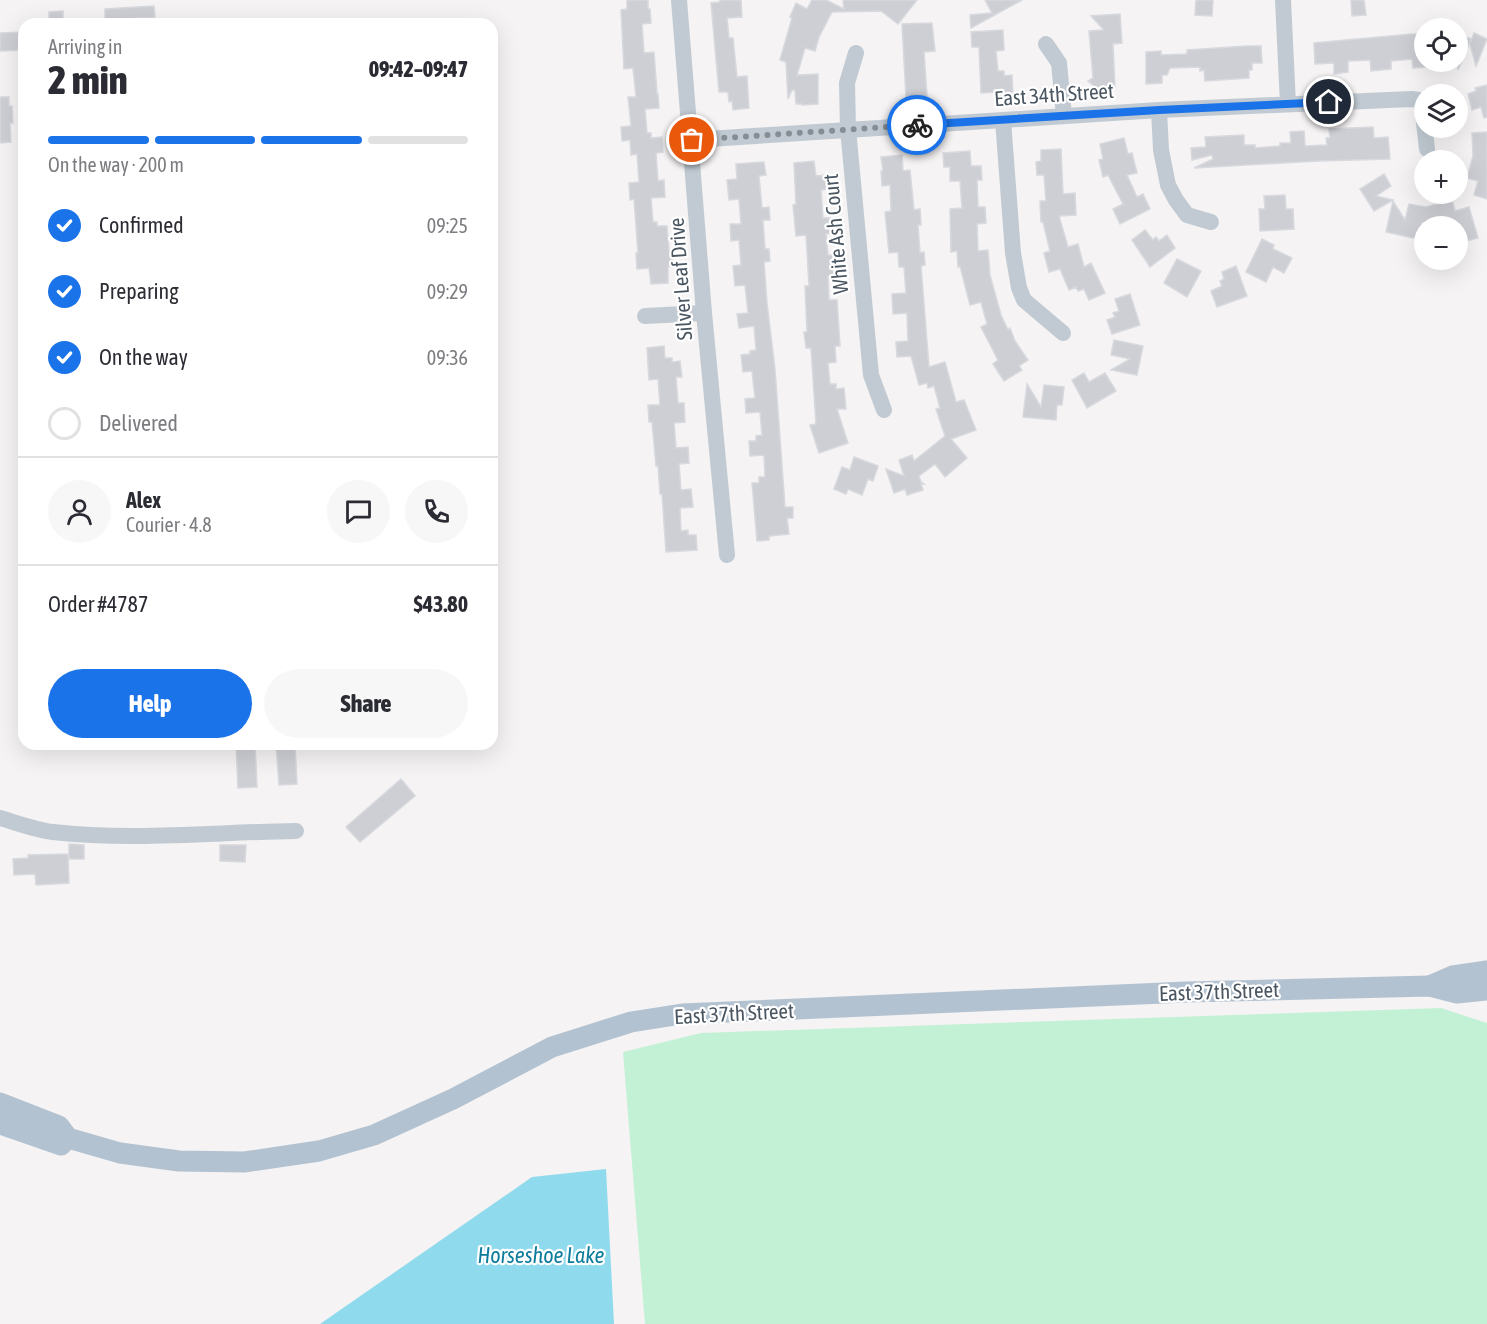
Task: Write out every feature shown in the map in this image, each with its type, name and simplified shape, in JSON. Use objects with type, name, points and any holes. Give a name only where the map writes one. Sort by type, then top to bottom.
[{"type":"main road","name":"East 37th Street","points":[[1430,986],[1453,976],[1487,971]]},
{"type":"main road","name":"East 37th Street","points":[[0,1103],[60,1126],[68,1138],[120,1153],[179,1161],[244,1162],[319,1151],[374,1135],[453,1099],[552,1047],[631,1022],[682,1014],[1186,992],[1430,986],[1456,993],[1487,990]]},
{"type":"main road","name":"East 37th Street","points":[[0,1124],[61,1144],[68,1138]]},
{"type":"street","name":"Silver Leaf Drive","points":[[679,0],[727,555]]},
{"type":"street","points":[[1283,0],[1288,104]]},
{"type":"street","points":[[1046,44],[1059,63],[1065,116]]},
{"type":"street","name":"White Ash Court","points":[[856,53],[847,82],[848,129],[871,375],[884,410]]},
{"type":"street","name":"East 34th Street","points":[[692,140],[1159,110],[1411,99],[1419,100],[1424,111],[1426,149]]},
{"type":"street","points":[[1159,110],[1161,150],[1168,185],[1187,215],[1211,222]]},
{"type":"street","points":[[1003,120],[1013,254],[1019,288],[1024,300],[1063,333]]},
{"type":"street","points":[[645,316],[705,313]]},
{"type":"street","points":[[0,818],[52,832],[158,837],[218,832],[296,831]]},
{"type":"green space","points":[[1441,1008],[1487,1023],[1487,1324],[645,1324],[623,1052],[701,1033]]},
{"type":"water","name":"Horseshoe Lake","points":[[606,1169],[614,1324],[320,1324],[532,1177]]},
{"type":"building","points":[[627,0],[648,0],[648,9],[650,9],[651,23],[642,24],[644,53],[654,52],[659,108],[645,109],[647,133],[651,133],[651,138],[662,137],[663,152],[656,153],[658,181],[664,180],[665,197],[651,198],[653,222],[657,222],[657,226],[667,226],[669,250],[672,250],[673,266],[668,267],[668,283],[651,284],[649,268],[637,269],[634,199],[630,200],[629,183],[639,182],[637,154],[631,155],[630,140],[622,141],[621,127],[631,126],[628,97],[636,97],[633,68],[624,69],[621,10],[627,9]]},
{"type":"building","points":[[720,0],[741,0],[742,17],[727,18],[729,38],[733,38],[737,77],[747,76],[749,108],[733,110],[728,92],[719,92],[711,3],[720,2]]},
{"type":"building","points":[[812,0],[826,0],[844,9],[843,0],[917,0],[898,24],[881,11],[832,12],[819,37],[815,51],[805,48],[797,75],[818,74],[818,104],[802,105],[796,104],[795,90],[792,90],[788,99],[786,62],[780,60],[792,18],[790,17],[796,3],[807,9]]},
{"type":"building","points":[[985,0],[1022,0],[971,28],[970,15],[992,13]]},
{"type":"building","points":[[1196,0],[1213,0],[1212,16],[1195,15]]},
{"type":"building","points":[[1351,0],[1364,0],[1366,15],[1352,16]]},
{"type":"building","points":[[154,6],[155,17],[105,18],[105,9]]},
{"type":"building","points":[[63,11],[63,18],[49,18],[49,12]]},
{"type":"building","points":[[1120,14],[1122,43],[1113,44],[1115,87],[1093,88],[1088,81],[1093,78],[1089,31],[1104,30],[1091,16]]},
{"type":"building","points":[[932,23],[935,51],[924,52],[927,96],[906,97],[902,24]]},
{"type":"building","points":[[1003,30],[1004,50],[996,51],[998,71],[1004,71],[1004,76],[1012,75],[1013,96],[998,97],[997,92],[981,93],[979,47],[972,47],[971,32]]},
{"type":"building","points":[[18,32],[18,50],[0,51],[0,33]]},
{"type":"building","points":[[1474,33],[1487,39],[1476,66],[1470,44]]},
{"type":"building","points":[[1414,34],[1414,68],[1412,59],[1391,61],[1391,69],[1371,71],[1370,60],[1348,61],[1348,72],[1334,74],[1334,63],[1315,64],[1314,43]]},
{"type":"building","points":[[1261,46],[1262,63],[1252,63],[1249,78],[1205,81],[1204,70],[1200,71],[1200,67],[1170,68],[1167,75],[1162,75],[1162,83],[1146,84],[1146,52],[1161,51],[1161,55],[1187,54],[1187,50]]},
{"type":"building","points":[[1487,85],[1487,117],[1484,118],[1481,107],[1472,110],[1468,94],[1476,91],[1475,88]]},
{"type":"building","points":[[0,97],[9,97],[9,106],[12,106],[11,142],[0,143]]},
{"type":"building","points":[[1373,127],[1374,138],[1388,137],[1390,159],[1194,168],[1213,159],[1212,155],[1192,160],[1191,148],[1206,147],[1205,137],[1244,135],[1244,145],[1255,145],[1255,148],[1291,143],[1290,132],[1304,131],[1305,146],[1327,145],[1326,138],[1330,138],[1329,129]]},
{"type":"building","points":[[1487,132],[1487,199],[1474,195],[1478,181],[1468,178],[1473,156],[1472,133]]},
{"type":"building","points":[[1124,138],[1128,154],[1132,153],[1137,173],[1127,175],[1137,197],[1143,194],[1150,209],[1120,224],[1113,209],[1123,204],[1108,175],[1103,177],[1099,160],[1103,159],[1100,144]]},
{"type":"building","points":[[1061,149],[1063,194],[1075,193],[1076,215],[1059,216],[1068,247],[1078,244],[1084,267],[1091,263],[1105,293],[1089,300],[1084,289],[1078,291],[1076,287],[1069,290],[1060,269],[1049,272],[1044,253],[1050,251],[1043,222],[1041,222],[1040,201],[1046,201],[1044,175],[1037,175],[1036,162],[1041,161],[1041,150]]},
{"type":"building","points":[[970,151],[971,166],[981,166],[982,180],[977,180],[978,207],[985,207],[986,223],[977,224],[978,251],[988,250],[990,275],[1001,315],[1028,360],[1019,366],[1022,370],[1004,381],[993,364],[998,360],[981,327],[987,324],[981,302],[970,305],[960,266],[958,267],[957,251],[951,252],[950,209],[962,208],[960,181],[950,181],[950,167],[944,167],[943,153]]},
{"type":"building","points":[[902,155],[903,171],[910,170],[914,210],[920,209],[921,225],[918,225],[920,253],[924,252],[925,265],[921,266],[929,367],[945,362],[956,402],[964,400],[976,430],[951,439],[967,458],[945,477],[935,464],[919,476],[924,484],[921,484],[923,490],[907,495],[905,489],[894,493],[886,469],[904,476],[899,460],[912,455],[914,461],[945,436],[936,409],[940,408],[934,386],[928,388],[927,383],[919,385],[911,356],[897,357],[896,342],[908,341],[907,313],[893,314],[892,294],[906,293],[904,267],[899,267],[898,252],[889,253],[885,212],[891,211],[890,185],[882,186],[881,157]]},
{"type":"building","points":[[814,161],[816,176],[826,175],[827,189],[821,190],[823,218],[830,218],[831,233],[826,234],[828,255],[833,255],[834,276],[828,277],[829,300],[837,300],[840,346],[835,346],[836,362],[828,363],[830,384],[836,384],[836,389],[844,388],[846,409],[837,409],[848,443],[819,453],[810,425],[816,424],[811,348],[806,348],[804,332],[807,332],[805,286],[809,286],[806,235],[796,236],[793,205],[796,204],[794,163]]},
{"type":"building","points":[[764,162],[766,175],[759,176],[762,208],[769,207],[770,220],[763,220],[765,249],[769,249],[770,261],[764,262],[767,303],[775,369],[785,507],[793,507],[793,518],[787,518],[789,534],[769,536],[769,540],[757,541],[752,483],[759,483],[759,477],[765,477],[764,455],[750,456],[749,441],[756,441],[756,436],[762,435],[760,412],[746,413],[745,399],[755,398],[752,371],[743,372],[741,355],[750,354],[750,351],[756,350],[754,326],[739,328],[737,314],[748,313],[745,285],[735,286],[733,266],[741,265],[739,240],[731,241],[730,224],[741,224],[739,199],[729,200],[727,180],[737,179],[736,164]]},
{"type":"building","points":[[1384,174],[1391,186],[1376,196],[1393,200],[1374,211],[1360,189]]},
{"type":"building","points":[[1285,195],[1286,209],[1293,209],[1294,229],[1260,231],[1259,209],[1265,209],[1264,196]]},
{"type":"building","points":[[1393,201],[1405,220],[1409,204],[1426,207],[1453,204],[1455,211],[1469,207],[1478,238],[1468,240],[1468,216],[1414,216],[1414,238],[1386,232]]},
{"type":"building","points":[[1145,230],[1153,240],[1156,237],[1159,241],[1167,235],[1175,248],[1150,267],[1132,240]]},
{"type":"building","points":[[1262,239],[1274,245],[1273,249],[1292,258],[1284,273],[1273,267],[1266,282],[1246,272]]},
{"type":"building","points":[[1177,259],[1201,271],[1187,297],[1164,283]]},
{"type":"building","points":[[1236,266],[1247,296],[1217,307],[1211,291],[1222,286],[1220,281],[1224,279],[1222,272]]},
{"type":"building","points":[[1130,294],[1140,325],[1112,334],[1107,320],[1115,317],[1113,313],[1119,311],[1115,299]]},
{"type":"building","points":[[1114,340],[1143,346],[1137,375],[1111,370],[1130,359],[1111,355]]},
{"type":"building","points":[[664,346],[665,358],[672,358],[672,362],[680,361],[682,377],[676,377],[678,403],[684,403],[685,422],[674,423],[676,448],[688,447],[689,463],[679,464],[681,490],[691,489],[693,507],[680,508],[681,531],[688,530],[688,535],[696,535],[697,550],[666,552],[662,494],[660,494],[648,405],[660,405],[658,379],[649,380],[647,348]]},
{"type":"building","points":[[1084,373],[1089,382],[1105,373],[1116,391],[1087,408],[1072,380]]},
{"type":"building","points":[[1027,384],[1041,407],[1044,385],[1064,387],[1062,405],[1057,405],[1056,420],[1023,417]]},
{"type":"building","points":[[854,457],[878,466],[873,481],[868,479],[862,495],[848,489],[846,494],[834,489],[842,467],[850,470]]},
{"type":"building","points":[[236,750],[255,750],[257,787],[238,788]]},
{"type":"building","points":[[276,750],[295,750],[297,784],[279,785]]},
{"type":"building","points":[[401,779],[415,796],[360,842],[346,827]]},
{"type":"building","points":[[69,844],[84,845],[84,859],[69,859]]},
{"type":"building","points":[[220,845],[246,845],[245,862],[220,861]]},
{"type":"building","points":[[68,854],[69,883],[36,885],[35,874],[14,875],[13,859],[28,858],[28,855]]},
{"type":"way so far","points":[[692,140],[917,125]]},
{"type":"route","points":[[917,125],[1329,102]]}]
